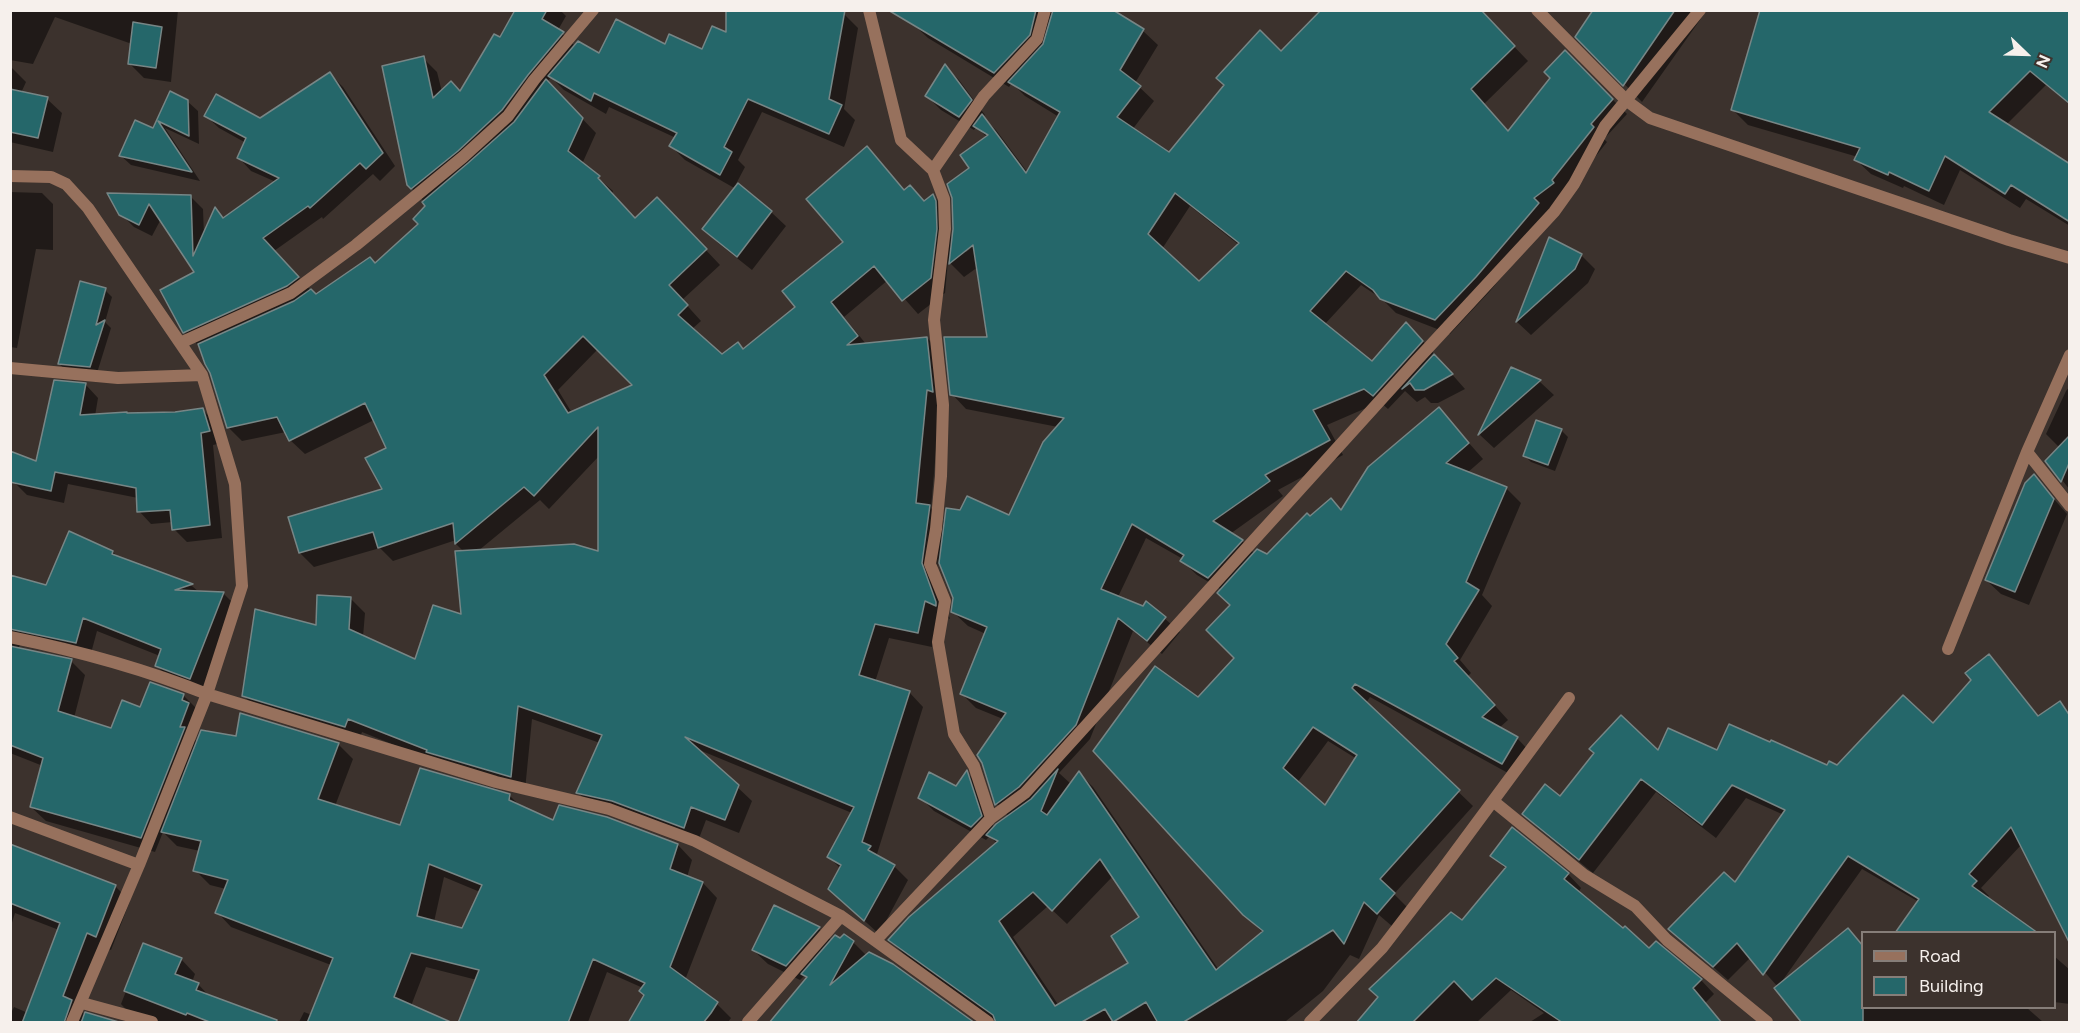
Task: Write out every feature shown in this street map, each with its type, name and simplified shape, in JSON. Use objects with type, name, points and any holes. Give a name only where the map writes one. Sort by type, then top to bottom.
[{"type":"street","points":[[180,343],[291,292],[356,245],[508,116],[534,80],[593,10]]},
{"type":"street","points":[[869,10],[901,140],[933,170],[944,199],[945,229],[934,320],[943,405],[936,530],[930,564],[945,601],[938,642],[954,734],[974,766],[991,818]]},
{"type":"street","points":[[933,170],[984,96],[1037,39],[1045,10]]},
{"type":"street","points":[[1537,10],[1627,101],[1650,118],[1998,236],[2070,258]]},
{"type":"street","points":[[876,940],[991,818],[1025,793],[1554,212],[1574,184],[1605,126],[1700,10]]},
{"type":"street","points":[[10,176],[51,177],[66,184],[88,208],[202,375],[235,484],[242,586],[207,694],[72,1023]]},
{"type":"street","points":[[1948,649],[2027,452],[2070,355]]},
{"type":"street","points":[[10,368],[118,378],[202,375]]},
{"type":"street","points":[[2027,452],[2070,506]]},
{"type":"street","points":[[10,637],[80,651],[167,678],[207,694],[496,782],[609,809],[695,841],[841,916],[988,1023]]},
{"type":"street","points":[[1310,1023],[1382,948],[1569,698]]},
{"type":"street","points":[[1493,801],[1584,875],[1635,906],[1666,940],[1767,1023]]},
{"type":"street","points":[[10,817],[139,864]]},
{"type":"street","points":[[748,1023],[841,916]]},
{"type":"street","points":[[82,1003],[152,1023]]},
{"type":"building","points":[[515,10],[547,10],[542,19],[564,32],[502,110],[458,151],[411,189],[407,185],[382,66],[424,56],[433,98],[451,81],[460,91],[494,34],[500,37]]},
{"type":"building","points":[[726,10],[845,10],[829,99],[842,105],[829,134],[748,99],[724,147],[732,152],[720,175],[669,146],[677,133],[594,93],[591,101],[548,76],[578,41],[599,53],[616,19],[665,44],[669,34],[702,49],[712,26],[726,32]]},
{"type":"building","points":[[888,10],[1036,10],[1030,35],[994,73]]},
{"type":"building","points":[[1053,10],[1113,10],[1144,29],[1120,70],[1141,86],[1117,117],[1169,152],[1224,85],[1216,78],[1260,30],[1281,51],[1321,10],[1481,10],[1515,46],[1471,89],[1508,131],[1550,78],[1544,72],[1565,50],[1613,99],[1591,124],[1594,127],[1552,180],[1554,183],[1534,198],[1539,203],[1476,277],[1435,320],[1380,299],[1373,290],[1346,271],[1310,311],[1372,361],[1406,322],[1423,341],[1373,396],[1364,389],[1313,410],[1330,440],[1265,475],[1270,481],[1213,521],[1243,540],[1208,578],[1180,561],[1184,555],[1132,524],[1101,589],[1143,606],[1146,601],[1166,617],[1147,641],[1118,618],[1076,725],[1019,787],[995,805],[982,763],[977,755],[1006,713],[960,694],[987,627],[951,612],[953,598],[939,563],[946,508],[960,510],[967,496],[1009,515],[1043,442],[1064,418],[950,395],[944,337],[987,337],[973,245],[949,264],[953,229],[952,198],[947,184],[969,168],[960,155],[988,135],[973,126],[982,114],[1026,173],[1060,112],[1008,82],[1043,44]],"holes":[[[1175,193],[1239,243],[1199,281],[1148,234]]]},
{"type":"building","points":[[1593,10],[1675,10],[1623,86],[1575,37]]},
{"type":"building","points":[[1760,10],[2070,10],[2070,104],[2030,71],[1989,112],[2070,164],[2070,222],[2011,185],[2005,194],[1945,156],[1929,191],[1889,172],[1888,175],[1854,160],[1860,148],[1731,110]]},
{"type":"building","points":[[133,22],[162,27],[156,68],[128,64]]},
{"type":"building","points":[[945,64],[972,100],[959,117],[925,96]]},
{"type":"building","points":[[330,72],[383,153],[366,169],[360,163],[310,208],[308,206],[263,238],[299,277],[287,286],[183,333],[160,290],[194,272],[149,204],[139,225],[119,215],[107,193],[191,195],[193,256],[215,207],[223,218],[279,178],[237,158],[246,138],[204,116],[216,94],[260,118]]},
{"type":"building","points":[[546,79],[583,118],[568,151],[600,176],[598,178],[635,218],[657,197],[707,249],[669,285],[688,305],[678,315],[722,354],[738,342],[743,349],[795,307],[782,291],[843,242],[806,199],[867,146],[904,190],[910,185],[924,201],[933,194],[936,201],[937,229],[931,278],[902,301],[874,266],[831,302],[858,336],[847,345],[927,337],[933,392],[927,390],[916,503],[930,505],[922,563],[936,606],[925,601],[918,633],[875,624],[859,675],[910,691],[862,842],[871,846],[868,850],[895,865],[864,921],[828,889],[841,865],[827,857],[854,807],[685,737],[739,785],[725,820],[691,807],[684,828],[612,801],[576,793],[602,735],[518,706],[511,777],[426,752],[427,750],[348,719],[345,727],[242,696],[255,609],[316,625],[317,595],[351,597],[349,629],[415,659],[433,605],[461,614],[455,551],[574,544],[598,551],[598,427],[534,496],[524,487],[455,544],[453,523],[378,548],[373,532],[299,553],[288,517],[382,489],[365,458],[386,448],[365,403],[289,441],[277,417],[227,428],[210,373],[198,344],[294,301],[311,289],[316,294],[370,257],[375,263],[418,224],[413,219],[425,206],[422,202],[514,122]],"holes":[[[583,336],[632,385],[568,413],[544,375]]]},
{"type":"building","points":[[10,89],[48,97],[38,138],[10,132]]},
{"type":"building","points":[[170,91],[188,100],[189,136],[158,121],[192,172],[119,156],[135,120],[153,128]]},
{"type":"building","points":[[738,183],[772,211],[737,257],[702,229]]},
{"type":"building","points":[[1549,237],[1582,254],[1575,269],[1516,322]]},
{"type":"building","points":[[80,281],[106,288],[96,325],[105,320],[90,367],[58,364]]},
{"type":"building","points":[[1434,354],[1453,374],[1424,390],[1415,390],[1410,383],[1402,389]]},
{"type":"building","points":[[1511,367],[1541,380],[1478,435]]},
{"type":"building","points":[[54,380],[86,383],[80,415],[175,412],[203,408],[210,431],[201,433],[210,525],[172,530],[170,510],[137,512],[136,488],[55,472],[51,491],[10,482],[10,451],[36,461]]},
{"type":"building","points":[[1439,407],[1469,443],[1446,463],[1507,487],[1466,582],[1479,590],[1446,644],[1458,658],[1454,661],[1495,705],[1482,717],[1518,737],[1502,764],[1355,684],[1352,688],[1460,790],[1380,879],[1395,893],[1377,914],[1364,902],[1344,944],[1333,930],[1182,1023],[1158,1023],[1146,1002],[1113,1022],[1105,1009],[1080,1023],[996,1023],[993,1015],[888,940],[909,917],[998,841],[986,835],[996,824],[1031,799],[1058,769],[1041,811],[1047,815],[1079,771],[1216,970],[1263,931],[1243,915],[1093,751],[1155,666],[1198,697],[1234,658],[1206,630],[1230,605],[1217,593],[1257,549],[1267,554],[1307,513],[1310,516],[1331,498],[1341,510],[1368,467]],"holes":[[[1313,727],[1357,755],[1325,805],[1283,768]],[[1100,859],[1139,917],[1111,936],[1128,963],[1055,1006],[999,921],[1033,892],[1052,911]]]},
{"type":"building","points":[[1536,420],[1562,429],[1548,465],[1523,456]]},
{"type":"building","points":[[2070,435],[2070,461],[2061,482],[2045,461]]},
{"type":"building","points":[[2034,474],[2054,499],[2015,592],[1985,580],[2025,483]]},
{"type":"building","points":[[69,531],[113,551],[112,554],[193,584],[175,590],[224,592],[190,679],[155,666],[161,649],[83,618],[76,643],[10,629],[10,575],[46,585]]},
{"type":"building","points":[[10,646],[72,659],[58,711],[111,728],[122,700],[140,707],[150,682],[184,694],[182,700],[189,703],[180,727],[185,727],[141,838],[30,807],[43,758],[10,745]]},
{"type":"building","points":[[1989,654],[2038,716],[2060,701],[2070,716],[2070,944],[2011,827],[1969,874],[1977,881],[1972,886],[2035,931],[1896,931],[1919,899],[1848,856],[1763,975],[1737,943],[1713,967],[1668,929],[1724,872],[1735,882],[1785,810],[1732,785],[1702,825],[1641,779],[1579,860],[1522,814],[1545,784],[1560,796],[1594,753],[1589,749],[1621,715],[1658,750],[1668,728],[1717,750],[1729,724],[1827,765],[1829,761],[1837,765],[1903,695],[1933,723],[1971,680],[1965,673]]},
{"type":"building","points":[[240,713],[339,743],[318,799],[400,825],[420,768],[510,794],[509,800],[553,820],[559,805],[607,817],[678,844],[670,869],[703,882],[670,967],[718,1002],[703,1023],[628,1023],[644,995],[639,991],[645,983],[593,959],[568,1023],[458,1023],[479,970],[411,953],[394,997],[453,1023],[307,1023],[333,958],[215,913],[228,880],[193,871],[201,841],[161,832],[201,730],[236,736]],"holes":[[[429,864],[482,885],[462,928],[417,916]]]},
{"type":"building","points":[[967,770],[982,816],[971,827],[918,798],[929,772],[956,786]]},
{"type":"building","points":[[1512,827],[1569,873],[1564,879],[1623,928],[1625,926],[1649,948],[1656,941],[1702,979],[1693,988],[1722,1023],[1563,1023],[1496,978],[1472,1000],[1454,981],[1412,1023],[1356,1023],[1378,997],[1369,989],[1451,912],[1462,920],[1506,867],[1490,856]]},
{"type":"building","points":[[10,844],[116,885],[96,937],[87,933],[63,996],[72,1000],[64,1023],[22,1023],[60,923],[10,903]]},
{"type":"building","points":[[774,905],[820,927],[786,966],[752,950]]},
{"type":"building","points":[[1848,928],[1861,944],[1863,1023],[1802,1023],[1774,988]]},
{"type":"building","points":[[844,934],[854,941],[830,985],[869,952],[893,964],[975,1023],[769,1023],[807,977],[801,974],[835,935],[840,938]]},
{"type":"building","points":[[143,943],[182,958],[175,974],[199,983],[196,990],[277,1020],[276,1023],[212,1023],[124,991]]},
{"type":"building","points":[[85,1012],[122,1023],[81,1023]]}]
